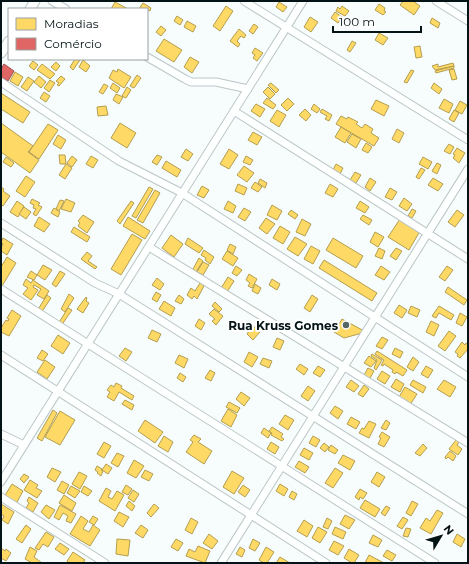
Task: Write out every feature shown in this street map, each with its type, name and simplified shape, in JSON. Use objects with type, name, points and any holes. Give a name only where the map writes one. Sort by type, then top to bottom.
[{"type":"main road","points":[[1,53],[8,42]]},
{"type":"street","points":[[52,1],[64,8]]},
{"type":"street","points":[[244,1],[468,140]]},
{"type":"street","points":[[1,482],[304,1]]},
{"type":"street","points":[[436,1],[468,21]]},
{"type":"street","points":[[148,58],[185,80],[191,82],[216,82],[248,89]]},
{"type":"street","points":[[1,82],[119,161],[182,194],[468,377]]},
{"type":"street","points":[[234,111],[468,259]]},
{"type":"street","points":[[221,563],[468,169]]},
{"type":"street","points":[[1,223],[95,283],[119,294],[468,514]]},
{"type":"street","points":[[149,247],[468,443]]},
{"type":"street","points":[[1,289],[435,563]]},
{"type":"street","points":[[1,355],[326,563]]},
{"type":"street","points":[[1,434],[24,445]]},
{"type":"street","points":[[1,497],[105,563]]},
{"type":"building: Moradias","points":[[403,1],[413,1],[420,6],[414,15],[400,5]]},
{"type":"building: Moradias","points":[[115,2],[126,8],[112,8]]},
{"type":"building: Moradias","points":[[279,2],[287,7],[283,12],[276,7]]},
{"type":"building: Moradias","points":[[143,3],[151,8],[150,11],[148,8],[140,8]]},
{"type":"building: Moradias","points":[[379,4],[385,8],[384,11],[386,12],[383,15],[375,10]]},
{"type":"building: Moradias","points":[[226,6],[233,11],[220,31],[213,26]]},
{"type":"building: Moradias","points":[[342,6],[349,11],[345,16],[336,11],[338,7],[340,9]]},
{"type":"building: Moradias","points":[[335,12],[342,17],[338,23],[331,18]]},
{"type":"building: Moradias","points":[[177,16],[183,20],[180,25],[174,21]]},
{"type":"building: Moradias","points":[[310,17],[318,22],[311,32],[304,27]]},
{"type":"building: Moradias","points":[[432,18],[440,23],[438,28],[430,23]]},
{"type":"building: Moradias","points":[[187,21],[196,26],[193,32],[184,27]]},
{"type":"building: Moradias","points":[[254,24],[258,27],[253,34],[249,31]]},
{"type":"building: Moradias","points":[[161,26],[166,30],[161,36],[156,32]]},
{"type":"building: Moradias","points":[[239,29],[246,35],[244,38],[241,36],[237,41],[240,44],[238,47],[230,41]]},
{"type":"building: Moradias","points":[[379,33],[388,38],[383,45],[375,40]]},
{"type":"building: Moradias","points":[[164,39],[182,50],[174,62],[156,51]]},
{"type":"building: Moradias","points":[[352,41],[356,43],[350,52],[347,50]]},
{"type":"building: Moradias","points":[[420,46],[422,57],[416,58],[414,47]]},
{"type":"building: Moradias","points":[[255,48],[263,53],[257,61],[253,58],[255,55],[252,53]]},
{"type":"building: Moradias","points":[[190,57],[199,62],[192,73],[184,67]]},
{"type":"building: Moradias","points":[[74,60],[80,60],[73,70],[70,67]]},
{"type":"building: Moradias","points":[[83,60],[90,66],[86,72],[79,67]]},
{"type":"building: Moradias","points":[[33,61],[38,65],[34,70],[29,66]]},
{"type":"building: Moradias","points":[[56,62],[60,66],[56,71],[51,67]]},
{"type":"building: Moradias","points":[[453,63],[454,66],[435,70],[432,66],[438,64],[438,67]]},
{"type":"building: Moradias","points":[[42,64],[55,74],[50,79],[37,70]]},
{"type":"building: Moradias","points":[[454,66],[454,68],[436,73],[435,71]]},
{"type":"building: Moradias","points":[[118,69],[131,77],[124,88],[109,78],[113,70],[117,72]]},
{"type":"building: Moradias","points":[[454,69],[457,79],[452,80],[449,70]]},
{"type":"building: Moradias","points":[[411,70],[414,71],[407,83],[404,82]]},
{"type":"building: Moradias","points":[[15,72],[23,77],[18,86],[10,81]]},
{"type":"building: Moradias","points":[[137,75],[141,78],[134,88],[130,86]]},
{"type":"building: Moradias","points":[[39,76],[46,82],[41,88],[34,82]]},
{"type":"building: Moradias","points":[[61,76],[65,79],[59,86],[57,85],[59,83],[56,81]]},
{"type":"building: Moradias","points":[[28,77],[34,81],[27,91],[21,87]]},
{"type":"building: Moradias","points":[[50,80],[55,83],[49,92],[44,88]]},
{"type":"building: Moradias","points":[[113,83],[120,88],[117,93],[110,88]]},
{"type":"building: Moradias","points":[[271,83],[279,90],[276,93],[268,85]]},
{"type":"building: Moradias","points":[[434,83],[442,89],[439,94],[431,88]]},
{"type":"building: Moradias","points":[[104,84],[108,86],[103,94],[99,92]]},
{"type":"building: Moradias","points":[[127,87],[131,90],[126,98],[122,96]]},
{"type":"building: Moradias","points":[[268,87],[275,94],[270,99],[263,92]]},
{"type":"building: Moradias","points":[[44,92],[50,96],[46,102],[40,98]]},
{"type":"building: Moradias","points":[[1,93],[30,112],[23,123],[1,109]]},
{"type":"building: Moradias","points":[[116,94],[123,97],[119,104],[113,100]]},
{"type":"building: Moradias","points":[[267,98],[276,105],[273,109],[263,103]]},
{"type":"building: Moradias","points":[[288,98],[294,104],[287,111],[281,105]]},
{"type":"building: Moradias","points":[[444,99],[453,104],[449,113],[439,108]]},
{"type":"building: Moradias","points":[[376,100],[389,106],[384,116],[371,109]]},
{"type":"building: Moradias","points":[[460,101],[467,105],[462,114],[455,110]]},
{"type":"building: Moradias","points":[[256,104],[265,109],[260,117],[251,111]]},
{"type":"building: Moradias","points":[[314,104],[320,109],[317,113],[311,109]]},
{"type":"building: Moradias","points":[[106,106],[108,115],[98,116],[97,107]]},
{"type":"building: Moradias","points":[[305,109],[311,115],[306,121],[299,115]]},
{"type":"building: Moradias","points":[[322,109],[332,115],[329,121],[325,119],[327,116],[320,112]]},
{"type":"building: Moradias","points":[[277,110],[286,115],[279,127],[270,121]]},
{"type":"building: Moradias","points":[[454,110],[459,113],[454,122],[449,119]]},
{"type":"building: Moradias","points":[[341,116],[347,119],[348,117],[358,122],[356,124],[362,128],[365,124],[373,129],[371,133],[379,138],[374,146],[336,124]]},
{"type":"building: Moradias","points":[[1,123],[33,146],[28,152],[39,160],[30,173],[1,152]]},
{"type":"building: Moradias","points":[[120,123],[136,133],[127,148],[111,138]]},
{"type":"building: Moradias","points":[[48,124],[58,130],[39,159],[29,152]]},
{"type":"building: Moradias","points":[[341,127],[351,133],[345,143],[335,137]]},
{"type":"building: Moradias","points":[[397,129],[404,133],[399,143],[392,139]]},
{"type":"building: Moradias","points":[[253,132],[262,137],[257,145],[248,140]]},
{"type":"building: Moradias","points":[[352,134],[361,139],[356,148],[347,142]]},
{"type":"building: Moradias","points":[[58,135],[66,140],[61,149],[53,144]]},
{"type":"building: Moradias","points":[[366,143],[372,147],[368,153],[362,150]]},
{"type":"building: Moradias","points":[[449,144],[454,147],[450,154],[444,151]]},
{"type":"building: Moradias","points":[[457,148],[465,153],[459,163],[453,158],[455,155],[453,154]]},
{"type":"building: Moradias","points":[[186,149],[193,154],[188,161],[181,157]]},
{"type":"building: Moradias","points":[[229,149],[238,155],[229,169],[220,164]]},
{"type":"building: Moradias","points":[[59,155],[65,155],[66,164],[60,164]]},
{"type":"building: Moradias","points":[[157,155],[162,157],[157,165],[152,162]]},
{"type":"building: Moradias","points":[[72,156],[77,160],[72,167],[67,163]]},
{"type":"building: Moradias","points":[[91,156],[98,160],[93,168],[86,164]]},
{"type":"building: Moradias","points":[[246,156],[253,160],[250,165],[243,162]]},
{"type":"building: Moradias","points":[[6,157],[14,163],[11,167],[3,162]]},
{"type":"building: Moradias","points":[[423,157],[432,162],[428,169],[419,164]]},
{"type":"building: Moradias","points":[[166,161],[181,170],[177,177],[162,168]]},
{"type":"building: Moradias","points":[[437,163],[441,165],[437,174],[432,171]]},
{"type":"building: Moradias","points":[[66,164],[72,168],[65,179],[59,175]]},
{"type":"building: Moradias","points":[[336,164],[343,168],[340,174],[333,170]]},
{"type":"building: Moradias","points":[[244,166],[254,173],[247,182],[237,175]]},
{"type":"building: Moradias","points":[[421,168],[425,170],[419,179],[416,177]]},
{"type":"building: Moradias","points":[[355,172],[361,175],[356,183],[350,180]]},
{"type":"building: Moradias","points":[[26,176],[35,182],[25,197],[16,191]]},
{"type":"building: Moradias","points":[[370,178],[376,182],[370,191],[365,187]]},
{"type":"building: Moradias","points":[[433,178],[443,184],[438,191],[428,185]]},
{"type":"building: Moradias","points":[[260,179],[267,183],[265,188],[258,183]]},
{"type":"building: Moradias","points":[[255,182],[262,187],[258,192],[251,188]]},
{"type":"building: Moradias","points":[[238,184],[247,188],[244,195],[235,191]]},
{"type":"building: Moradias","points":[[330,184],[338,189],[333,197],[325,193]]},
{"type":"building: Moradias","points":[[202,186],[209,190],[204,198],[197,195]]},
{"type":"building: Moradias","points":[[1,187],[4,189],[3,191],[10,196],[3,206],[1,204]]},
{"type":"building: Moradias","points":[[149,187],[153,189],[136,218],[132,216]]},
{"type":"building: Moradias","points":[[390,188],[397,192],[392,200],[385,197]]},
{"type":"building: Moradias","points":[[155,190],[160,193],[143,223],[137,220]]},
{"type":"building: Moradias","points":[[404,198],[412,204],[407,211],[399,206]]},
{"type":"building: Moradias","points":[[32,199],[40,203],[38,205],[42,207],[36,216],[33,214],[36,209],[33,208],[34,205],[30,203]]},
{"type":"building: Moradias","points":[[66,199],[75,203],[71,212],[61,209]]},
{"type":"building: Moradias","points":[[60,200],[64,201],[59,211],[56,209]]},
{"type":"building: Moradias","points":[[17,201],[24,206],[18,217],[10,212]]},
{"type":"building: Moradias","points":[[131,201],[134,203],[120,224],[117,221]]},
{"type":"building: Moradias","points":[[228,201],[236,206],[233,213],[224,209]]},
{"type":"building: Moradias","points":[[360,201],[369,207],[365,213],[356,208]]},
{"type":"building: Moradias","points":[[272,205],[282,211],[277,220],[267,215]]},
{"type":"building: Moradias","points":[[24,207],[31,212],[26,219],[19,214]]},
{"type":"building: Moradias","points":[[54,208],[60,212],[58,217],[51,213]]},
{"type":"building: Moradias","points":[[244,208],[251,212],[245,221],[238,217]]},
{"type":"building: Moradias","points":[[412,209],[416,211],[412,218],[408,216]]},
{"type":"building: Moradias","points":[[291,210],[298,215],[295,219],[288,214]]},
{"type":"building: Moradias","points":[[457,210],[464,215],[455,227],[448,222]]},
{"type":"building: Moradias","points":[[83,215],[94,222],[87,233],[78,226],[80,223],[78,221]]},
{"type":"building: Moradias","points":[[363,215],[372,220],[369,225],[360,219]]},
{"type":"building: Moradias","points":[[39,217],[50,224],[44,232],[34,226]]},
{"type":"building: Moradias","points":[[128,217],[150,231],[145,239],[123,226]]},
{"type":"building: Moradias","points":[[266,218],[275,224],[267,234],[259,228]]},
{"type":"building: Moradias","points":[[302,219],[311,224],[305,236],[296,232]]},
{"type":"building: Moradias","points":[[400,219],[420,231],[409,250],[388,237]]},
{"type":"building: Moradias","points":[[280,226],[290,232],[283,244],[273,238]]},
{"type":"building: Moradias","points":[[74,227],[90,237],[87,242],[71,232]]},
{"type":"building: Moradias","points":[[375,232],[384,237],[378,247],[370,242]]},
{"type":"building: Moradias","points":[[132,234],[142,240],[121,275],[111,269]]},
{"type":"building: Moradias","points":[[171,235],[183,244],[174,257],[162,248]]},
{"type":"building: Moradias","points":[[295,237],[307,244],[298,256],[287,249]]},
{"type":"building: Moradias","points":[[3,238],[13,244],[7,255],[1,251],[3,244],[1,242]]},
{"type":"building: Moradias","points":[[188,238],[203,248],[199,253],[185,244]]},
{"type":"building: Moradias","points":[[333,238],[363,256],[356,268],[326,250]]},
{"type":"building: Moradias","points":[[230,244],[236,247],[233,254],[227,250]]},
{"type":"building: Moradias","points":[[311,246],[320,251],[313,264],[304,259]]},
{"type":"building: Moradias","points":[[379,248],[385,251],[382,259],[375,256]]},
{"type":"building: Moradias","points":[[396,248],[402,251],[396,260],[390,256]]},
{"type":"building: Moradias","points":[[204,250],[214,257],[210,264],[205,260],[206,258],[201,255]]},
{"type":"building: Moradias","points":[[227,251],[238,258],[233,266],[222,259]]},
{"type":"building: Moradias","points":[[87,252],[92,256],[88,261],[97,267],[95,269],[81,259]]},
{"type":"building: Moradias","points":[[7,257],[16,263],[2,286],[1,267]]},
{"type":"building: Moradias","points":[[199,258],[203,261],[196,272],[193,269]]},
{"type":"building: Moradias","points":[[324,260],[377,293],[372,301],[319,268]]},
{"type":"building: Moradias","points":[[203,262],[209,265],[203,275],[197,272]]},
{"type":"building: Moradias","points":[[43,265],[52,270],[45,280],[37,275]]},
{"type":"building: Moradias","points":[[236,266],[242,270],[237,276],[232,273]]},
{"type":"building: Moradias","points":[[381,266],[390,272],[384,280],[375,275]]},
{"type":"building: Moradias","points":[[447,266],[453,270],[445,281],[439,277]]},
{"type":"building: Moradias","points":[[31,271],[37,275],[34,280],[27,277]]},
{"type":"building: Moradias","points":[[60,271],[65,274],[56,287],[52,284]]},
{"type":"building: Moradias","points":[[249,274],[257,279],[252,288],[248,286],[250,283],[246,280]]},
{"type":"building: Moradias","points":[[228,277],[234,281],[227,292],[221,288]]},
{"type":"building: Moradias","points":[[157,278],[164,284],[160,290],[152,285]]},
{"type":"building: Moradias","points":[[26,279],[31,283],[33,280],[49,291],[44,299],[37,295],[41,289],[34,285],[33,287],[38,290],[31,300],[23,294],[28,288],[23,285]]},
{"type":"building: Moradias","points":[[272,279],[280,284],[277,290],[269,285]]},
{"type":"building: Moradias","points":[[200,283],[204,286],[197,299],[194,296],[192,299],[187,295],[191,288],[195,291]]},
{"type":"building: Moradias","points":[[255,284],[261,288],[258,294],[252,291]]},
{"type":"building: Moradias","points":[[448,287],[467,300],[464,305],[445,292]]},
{"type":"building: Moradias","points":[[156,292],[161,295],[157,302],[152,299]]},
{"type":"building: Moradias","points":[[69,294],[74,298],[65,312],[61,309]]},
{"type":"building: Moradias","points":[[47,295],[51,298],[41,313],[37,311]]},
{"type":"building: Moradias","points":[[179,295],[184,299],[181,304],[175,301]]},
{"type":"building: Moradias","points":[[312,295],[318,299],[310,312],[304,308]]},
{"type":"building: Moradias","points":[[86,297],[86,301],[89,303],[83,313],[77,309]]},
{"type":"building: Moradias","points":[[164,301],[175,308],[171,316],[159,309]]},
{"type":"building: Moradias","points":[[215,302],[222,309],[219,312],[212,306]]},
{"type":"building: Moradias","points":[[399,305],[407,310],[402,318],[394,313]]},
{"type":"building: Moradias","points":[[411,306],[420,310],[417,317],[408,313]]},
{"type":"building: Moradias","points":[[439,306],[454,315],[451,320],[439,313],[436,318],[432,316]]},
{"type":"building: Moradias","points":[[68,308],[72,310],[61,326],[58,324]]},
{"type":"building: Moradias","points":[[214,309],[223,316],[216,325],[212,321],[215,319],[209,314]]},
{"type":"building: Moradias","points":[[12,310],[21,316],[9,336],[1,332],[1,328],[6,320],[8,321],[9,319],[7,318]]},
{"type":"building: Moradias","points":[[460,313],[467,317],[462,326],[456,323]]},
{"type":"building: Moradias","points":[[199,319],[205,323],[201,330],[195,326]]},
{"type":"building: Moradias","name":"Rua Kruss Gomes","points":[[342,319],[366,332],[344,338],[334,332]]},
{"type":"building: Moradias","points":[[431,321],[439,325],[434,336],[426,332]]},
{"type":"building: Moradias","points":[[253,326],[260,332],[253,340],[247,334]]},
{"type":"building: Moradias","points":[[152,330],[161,334],[157,342],[148,338]]},
{"type":"building: Moradias","points":[[449,331],[456,336],[445,351],[438,346]]},
{"type":"building: Moradias","points":[[58,335],[70,343],[63,354],[51,346]]},
{"type":"building: Moradias","points":[[382,337],[388,340],[382,349],[376,346]]},
{"type":"building: Moradias","points":[[277,338],[284,341],[280,350],[273,347]]},
{"type":"building: Moradias","points":[[462,342],[465,345],[466,343],[468,344],[468,349],[460,358],[455,352]]},
{"type":"building: Moradias","points":[[125,348],[132,352],[126,361],[119,356]]},
{"type":"building: Moradias","points":[[395,348],[403,352],[400,358],[392,354]]},
{"type":"building: Moradias","points":[[42,350],[48,354],[43,361],[37,358]]},
{"type":"building: Moradias","points":[[377,351],[407,370],[403,376],[396,372],[395,374],[392,372],[393,370],[384,364],[383,366],[381,365],[384,360],[375,354]]},
{"type":"building: Moradias","points":[[249,352],[258,357],[252,367],[244,362]]},
{"type":"building: Moradias","points":[[372,354],[382,360],[376,370],[374,368],[377,360],[371,356]]},
{"type":"building: Moradias","points":[[179,355],[188,359],[184,368],[175,363]]},
{"type":"building: Moradias","points":[[369,356],[376,361],[371,367],[364,363]]},
{"type":"building: Moradias","points":[[413,357],[419,362],[413,371],[407,367]]},
{"type":"building: Moradias","points":[[263,358],[272,361],[269,368],[260,364]]},
{"type":"building: Moradias","points":[[45,360],[55,367],[47,379],[37,372]]},
{"type":"building: Moradias","points":[[300,364],[308,369],[304,375],[296,369]]},
{"type":"building: Moradias","points":[[318,366],[325,370],[320,377],[313,373]]},
{"type":"building: Moradias","points":[[426,366],[433,370],[428,378],[421,374]]},
{"type":"building: Moradias","points":[[368,368],[374,371],[369,380],[363,377]]},
{"type":"building: Moradias","points":[[210,370],[215,373],[211,381],[205,378]]},
{"type":"building: Moradias","points":[[382,371],[390,376],[385,384],[377,379]]},
{"type":"building: Moradias","points":[[180,373],[186,377],[183,382],[177,378]]},
{"type":"building: Moradias","points":[[396,379],[404,384],[400,392],[391,387]]},
{"type":"building: Moradias","points":[[351,380],[359,386],[354,392],[346,387]]},
{"type":"building: Moradias","points":[[413,380],[426,387],[423,393],[410,385]]},
{"type":"building: Moradias","points":[[444,380],[456,387],[450,397],[437,389]]},
{"type":"building: Moradias","points":[[116,383],[134,396],[132,400],[119,392],[114,401],[107,397],[110,392],[107,390],[111,385],[114,387]]},
{"type":"building: Moradias","points":[[364,385],[369,389],[363,397],[358,394]]},
{"type":"building: Moradias","points":[[308,386],[315,391],[308,401],[301,396]]},
{"type":"building: Moradias","points":[[405,387],[417,394],[410,405],[399,397]]},
{"type":"building: Moradias","points":[[241,392],[250,398],[244,406],[236,399]]},
{"type":"building: Moradias","points":[[125,400],[134,405],[132,410],[122,404]]},
{"type":"building: Moradias","points":[[229,402],[240,408],[237,413],[226,407]]},
{"type":"building: Moradias","points":[[335,406],[343,411],[338,419],[330,413]]},
{"type":"building: Moradias","points":[[228,409],[237,415],[231,427],[221,421]]},
{"type":"building: Moradias","points":[[53,410],[57,413],[42,441],[37,438]]},
{"type":"building: Moradias","points":[[60,411],[75,420],[60,445],[45,437]]},
{"type":"building: Moradias","points":[[285,415],[294,420],[288,430],[279,424]]},
{"type":"building: Moradias","points":[[351,417],[360,422],[356,429],[347,424]]},
{"type":"building: Moradias","points":[[145,420],[163,432],[155,443],[138,431]]},
{"type":"building: Moradias","points":[[386,420],[390,423],[386,430],[381,428]]},
{"type":"building: Moradias","points":[[369,421],[376,424],[369,438],[359,433],[362,428],[364,429]]},
{"type":"building: Moradias","points":[[272,427],[283,434],[281,437],[284,439],[282,441],[271,435],[272,433],[269,431]]},
{"type":"building: Moradias","points":[[264,428],[271,433],[268,438],[261,433]]},
{"type":"building: Moradias","points":[[382,432],[390,437],[384,447],[378,444],[381,438],[379,437]]},
{"type":"building: Moradias","points":[[194,435],[201,439],[198,442],[212,451],[204,464],[186,452],[193,442],[190,440]]},
{"type":"building: Moradias","points":[[164,436],[173,442],[168,452],[158,446]]},
{"type":"building: Moradias","points":[[313,436],[320,440],[316,447],[309,443]]},
{"type":"building: Moradias","points":[[456,440],[459,442],[457,445],[462,449],[458,455],[449,449]]},
{"type":"building: Moradias","points":[[104,442],[111,446],[104,458],[97,454]]},
{"type":"building: Moradias","points":[[271,442],[279,447],[275,454],[267,449]]},
{"type":"building: Moradias","points":[[324,443],[329,447],[325,452],[320,448]]},
{"type":"building: Moradias","points":[[423,444],[427,448],[420,456],[415,453]]},
{"type":"building: Moradias","points":[[331,445],[338,450],[335,454],[328,450]]},
{"type":"building: Moradias","points":[[304,448],[313,453],[309,460],[300,455]]},
{"type":"building: Moradias","points":[[450,451],[456,456],[453,461],[448,457],[446,459],[445,457]]},
{"type":"building: Moradias","points":[[117,453],[124,456],[118,467],[111,463]]},
{"type":"building: Moradias","points":[[343,455],[355,461],[350,470],[338,463]]},
{"type":"building: Moradias","points":[[134,460],[144,466],[136,478],[127,473]]},
{"type":"building: Moradias","points":[[299,461],[309,467],[305,473],[295,467]]},
{"type":"building: Moradias","points":[[106,464],[112,468],[108,474],[102,470]]},
{"type":"building: Moradias","points":[[97,466],[103,471],[101,476],[95,470]]},
{"type":"building: Moradias","points":[[52,468],[61,472],[55,482],[47,477]]},
{"type":"building: Moradias","points":[[335,468],[343,473],[333,488],[325,483]]},
{"type":"building: Moradias","points":[[145,470],[153,474],[149,481],[141,477]]},
{"type":"building: Moradias","points":[[232,471],[244,478],[234,494],[223,487]]},
{"type":"building: Moradias","points":[[79,472],[87,476],[80,489],[72,484]]},
{"type":"building: Moradias","points":[[377,472],[385,477],[379,487],[371,482]]},
{"type":"building: Moradias","points":[[24,474],[29,477],[24,483],[20,479]]},
{"type":"building: Moradias","points":[[30,480],[38,485],[36,488],[42,491],[37,498],[24,490]]},
{"type":"building: Moradias","points":[[62,481],[69,485],[64,494],[57,490]]},
{"type":"building: Moradias","points":[[12,484],[23,491],[16,504],[4,497]]},
{"type":"building: Moradias","points":[[280,484],[288,489],[284,496],[276,491]]},
{"type":"building: Moradias","points":[[126,485],[132,489],[128,495],[122,492]]},
{"type":"building: Moradias","points":[[243,485],[250,490],[245,497],[238,492]]},
{"type":"building: Moradias","points":[[71,486],[80,491],[75,498],[67,493]]},
{"type":"building: Moradias","points":[[84,486],[92,491],[88,496],[81,492]]},
{"type":"building: Moradias","points":[[106,488],[111,491],[108,497],[112,499],[117,491],[124,495],[115,511],[99,501]]},
{"type":"building: Moradias","points":[[360,489],[367,493],[363,499],[360,497],[359,500],[355,497]]},
{"type":"building: Moradias","points":[[133,490],[139,494],[134,502],[128,498]]},
{"type":"building: Moradias","points":[[292,491],[297,494],[294,500],[289,497]]},
{"type":"building: Moradias","points":[[64,495],[76,503],[72,511],[59,503]]},
{"type":"building: Moradias","points":[[29,497],[38,503],[33,512],[26,508],[29,503],[27,501]]},
{"type":"building: Moradias","points":[[365,500],[380,509],[375,517],[360,508]]},
{"type":"building: Moradias","points":[[129,501],[135,506],[132,511],[126,506]]},
{"type":"building: Moradias","points":[[412,501],[418,504],[411,516],[406,513]]},
{"type":"building: Moradias","points":[[1,504],[14,512],[8,524],[2,520],[4,516],[1,514]]},
{"type":"building: Moradias","points":[[154,504],[159,508],[151,517],[147,513]]},
{"type":"building: Moradias","points":[[46,505],[55,510],[49,519],[41,512]]},
{"type":"building: Moradias","points":[[60,505],[76,514],[71,523],[66,521],[68,516],[63,513],[59,520],[54,517]]},
{"type":"building: Moradias","points":[[386,506],[390,508],[385,516],[381,513]]},
{"type":"building: Moradias","points":[[437,510],[443,513],[431,534],[420,528],[426,518],[430,521]]},
{"type":"building: Moradias","points":[[119,512],[129,517],[123,527],[114,521]]},
{"type":"building: Moradias","points":[[345,515],[355,520],[349,529],[340,524]]},
{"type":"building: Moradias","points":[[81,516],[88,521],[83,529],[89,532],[93,525],[100,530],[90,546],[70,534]]},
{"type":"building: Moradias","points":[[93,516],[98,519],[94,525],[89,522]]},
{"type":"building: Moradias","points":[[403,517],[408,520],[402,529],[397,526]]},
{"type":"building: Moradias","points":[[191,518],[198,522],[192,534],[185,530]]},
{"type":"building: Moradias","points":[[327,518],[332,521],[328,529],[323,527]]},
{"type":"building: Moradias","points":[[304,520],[313,526],[307,537],[297,531]]},
{"type":"building: Moradias","points":[[26,525],[31,529],[22,543],[16,539]]},
{"type":"building: Moradias","points":[[141,525],[148,530],[143,538],[135,533]]},
{"type":"building: Moradias","points":[[318,527],[327,532],[320,543],[312,538]]},
{"type":"building: Moradias","points":[[335,527],[346,532],[343,539],[332,534]]},
{"type":"building: Moradias","points":[[406,528],[411,529],[408,537],[403,536]]},
{"type":"building: Moradias","points":[[46,532],[54,537],[48,547],[43,544],[39,550],[35,548]]},
{"type":"building: Moradias","points":[[209,534],[218,541],[212,549],[203,543]]},
{"type":"building: Moradias","points":[[457,534],[465,539],[461,547],[453,542]]},
{"type":"building: Moradias","points":[[373,535],[382,540],[378,547],[369,543]]},
{"type":"building: Moradias","points":[[117,539],[130,540],[128,556],[116,554]]},
{"type":"building: Moradias","points":[[176,539],[183,543],[178,551],[171,547]]},
{"type":"building: Moradias","points":[[253,539],[260,543],[255,551],[249,548]]},
{"type":"building: Moradias","points":[[334,541],[344,546],[338,555],[329,550]]},
{"type":"building: Moradias","points":[[60,543],[69,549],[64,555],[55,549]]},
{"type":"building: Moradias","points":[[198,546],[210,551],[205,563],[186,556],[189,549],[195,552]]},
{"type":"building: Moradias","points":[[30,547],[37,551],[34,557],[42,563],[32,563],[25,559]]},
{"type":"building: Moradias","points":[[240,547],[245,550],[242,557],[236,554]]},
{"type":"building: Moradias","points":[[266,547],[274,552],[267,563],[264,563],[259,560]]},
{"type":"building: Moradias","points":[[1,548],[5,551],[6,549],[11,553],[6,561],[1,558]]},
{"type":"building: Moradias","points":[[349,549],[359,555],[354,563],[344,558]]},
{"type":"building: Moradias","points":[[387,550],[396,555],[392,561],[383,556]]},
{"type":"building: Moradias","points":[[73,552],[85,560],[83,563],[70,563],[67,561]]},
{"type":"building: Moradias","points":[[369,555],[384,563],[365,563]]},
{"type":"building: Moradias","points":[[280,557],[290,563],[276,563]]},
{"type":"building: Comércio","points":[[4,64],[14,71],[8,81],[1,77],[1,69]]},
{"type":"place","name":"Rua Kruss Gomes","points":[[346,325]]}]
